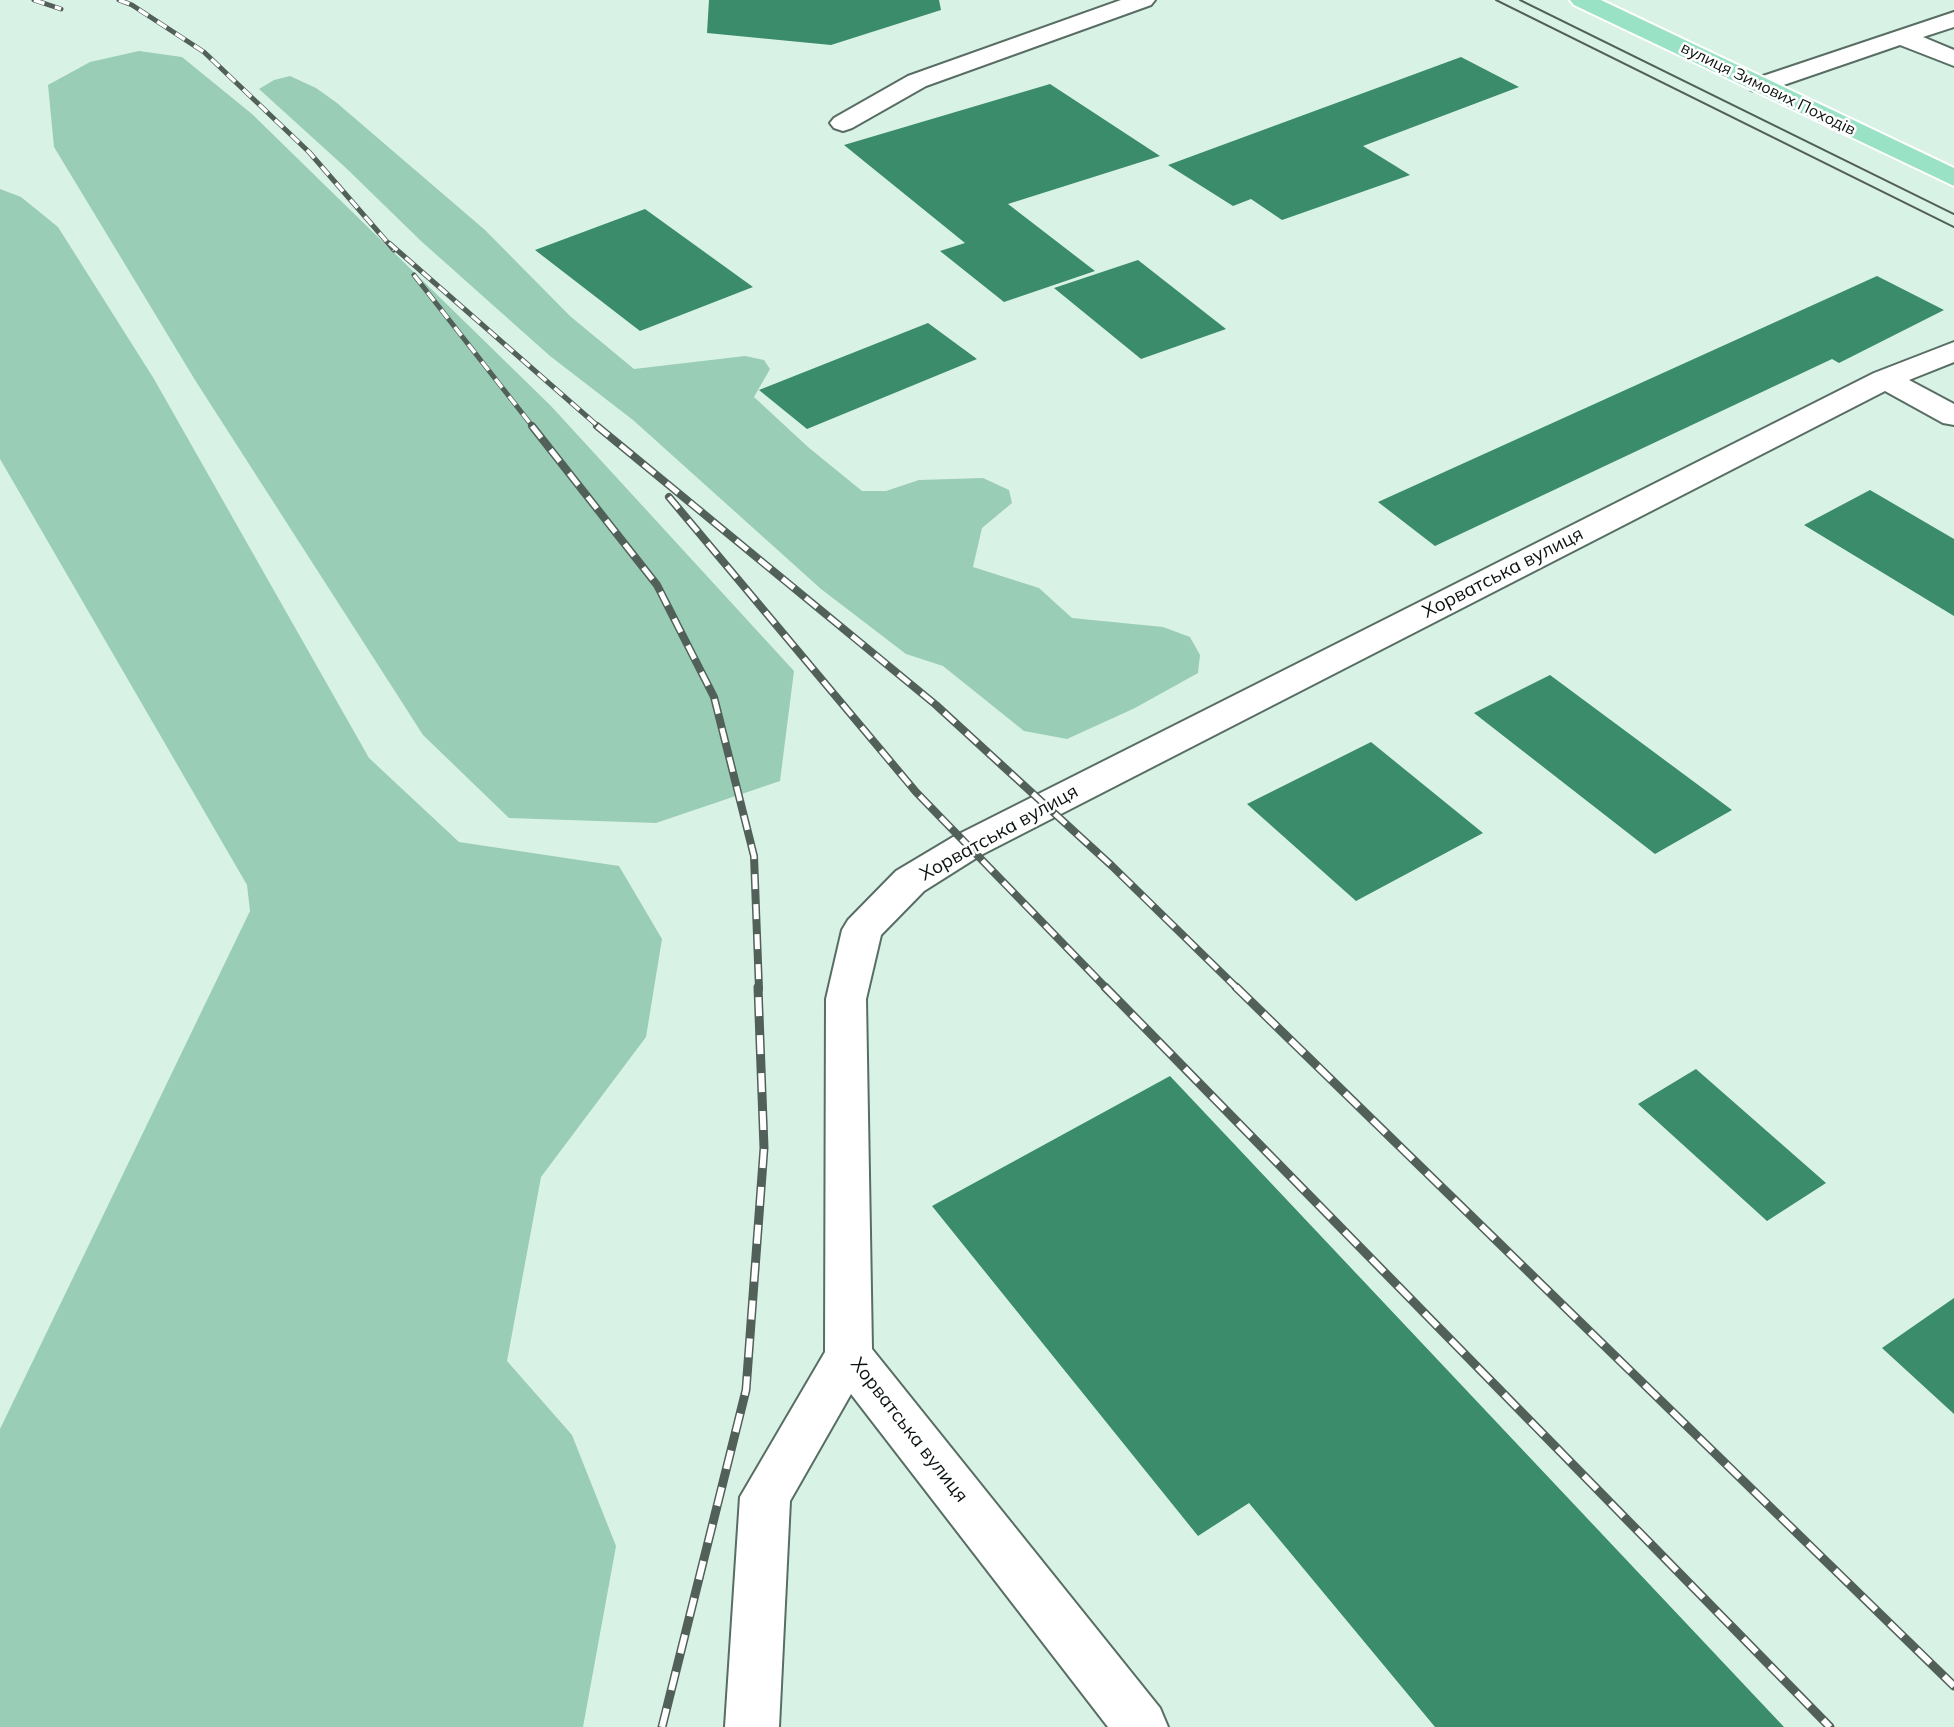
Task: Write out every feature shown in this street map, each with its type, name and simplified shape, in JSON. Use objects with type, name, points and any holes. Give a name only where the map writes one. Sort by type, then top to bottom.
[{"type":"main road","name":"вулиця Зимових Походів","points":[[1582,0],[1954,178]]},
{"type":"street","points":[[843,123],[916,81],[1143,0]]},
{"type":"street","points":[[1760,85],[1905,38],[1954,19]]},
{"type":"street","points":[[1905,38],[1954,59]]},
{"type":"street","name":"Хорватська вулиця","points":[[1141,1727],[849,1355],[846,999],[862,930],[911,881],[1012,823],[1885,379],[1954,351]]},
{"type":"street","points":[[1885,379],[1954,416]]},
{"type":"street","points":[[752,1727],[765,1497],[849,1355]]},
{"type":"green space","points":[[139,51],[182,57],[252,114],[551,406],[794,671],[780,781],[656,823],[509,818],[423,735],[195,380],[54,147],[48,85],[90,62]]},
{"type":"green space","points":[[290,76],[316,88],[337,103],[485,230],[570,316],[634,369],[745,356],[764,360],[770,369],[754,397],[808,447],[862,491],[886,491],[919,480],[983,478],[1009,490],[1012,503],[982,528],[973,567],[1039,588],[1072,618],[1163,627],[1190,637],[1200,655],[1198,673],[1135,708],[1067,739],[1024,731],[943,666],[906,654],[821,589],[633,420],[550,356],[421,241],[259,89],[274,80]]},
{"type":"green space","points":[[0,189],[21,197],[58,227],[154,379],[369,758],[459,842],[619,866],[662,939],[646,1037],[541,1177],[507,1361],[572,1435],[616,1546],[583,1727],[0,1727],[0,1429],[250,911],[247,885],[0,459]]},
{"type":"building","points":[[709,0],[939,0],[941,10],[831,45],[707,33]]},
{"type":"building","points":[[1461,57],[1519,87],[1363,146],[1410,175],[1282,220],[1251,199],[1233,206],[1168,165]]},
{"type":"building","points":[[1050,84],[1160,156],[1008,204],[1095,271],[1004,302],[940,251],[965,243],[844,145]]},
{"type":"building","points":[[645,209],[753,287],[640,331],[535,250]]},
{"type":"building","points":[[1138,260],[1226,329],[1141,359],[1054,288]]},
{"type":"building","points":[[1877,276],[1944,310],[1839,363],[1832,359],[1435,546],[1378,502]]},
{"type":"building","points":[[928,323],[977,359],[807,429],[759,390]]},
{"type":"building","points":[[1870,490],[1954,539],[1954,616],[1804,525]]},
{"type":"building","points":[[1550,675],[1732,810],[1655,854],[1474,713]]},
{"type":"building","points":[[1371,742],[1483,833],[1356,901],[1247,804]]},
{"type":"building","points":[[1696,1069],[1826,1183],[1767,1221],[1638,1104]]},
{"type":"building","points":[[1170,1076],[1784,1727],[1435,1727],[1249,1503],[1198,1536],[932,1206]]},
{"type":"building","points":[[1954,1298],[1954,1414],[1882,1348]]},
{"type":"tram line","points":[[1496,0],[1954,227]]},
{"type":"tram line","points":[[1520,0],[1954,214]]},
{"type":"railway","points":[[34,0],[61,9]]},
{"type":"railway","points":[[119,0],[132,5],[204,52],[309,152],[394,250]]},
{"type":"railway","points":[[389,243],[599,427]]},
{"type":"railway","points":[[414,275],[533,427]]},
{"type":"railway","points":[[532,426],[657,585],[714,697],[754,856],[759,989]]},
{"type":"railway","points":[[597,426],[936,705],[1112,866],[1238,989]]},
{"type":"railway","points":[[669,497],[916,792],[1107,989]]},
{"type":"railway","points":[[662,1727],[746,1390],[764,1148],[758,987]]},
{"type":"railway","points":[[1105,987],[1830,1727]]},
{"type":"railway","points":[[1236,987],[1954,1686]]}]
